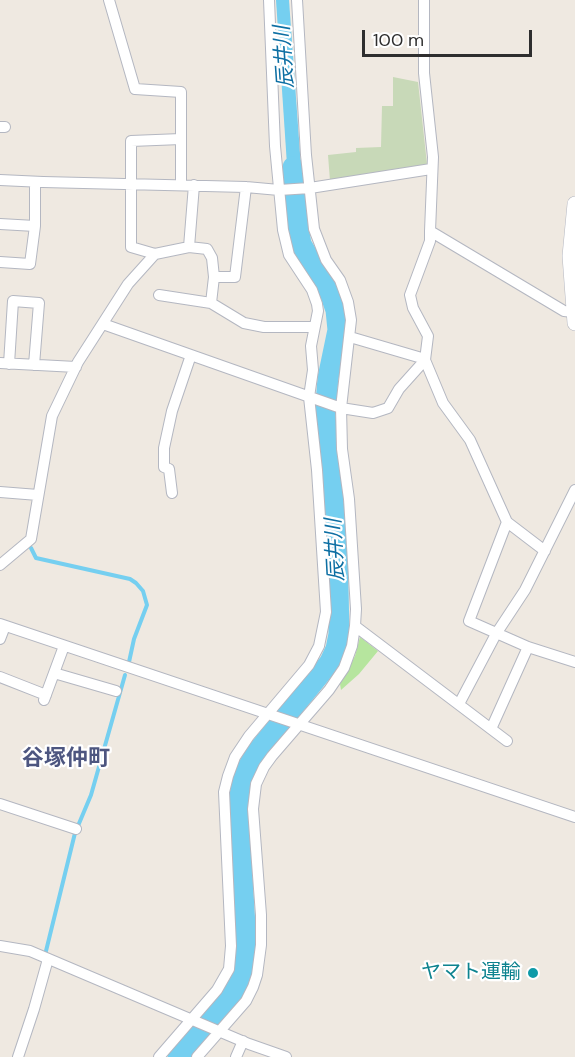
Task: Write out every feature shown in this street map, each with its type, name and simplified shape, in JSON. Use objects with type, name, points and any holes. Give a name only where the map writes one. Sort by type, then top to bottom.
[{"type":"main road","points":[[574,317],[570,256],[575,204]]},
{"type":"street","points":[[109,0],[135,89],[181,92],[181,185]]},
{"type":"street","points":[[159,1057],[195,1020],[229,969],[231,946],[224,792],[235,757],[309,665],[319,646],[326,612],[312,399],[313,370],[310,357],[318,311],[312,290],[289,255],[282,230],[281,190],[275,146],[269,0]]},
{"type":"street","points":[[197,1057],[246,1001],[254,987],[261,945],[253,809],[256,784],[268,762],[329,690],[344,668],[352,646],[355,626],[356,609],[350,521],[338,407],[351,320],[348,302],[340,280],[317,241],[314,229],[308,188],[297,0]]},
{"type":"street","points":[[424,0],[424,73],[433,157],[430,242],[410,295],[413,308],[428,336],[425,360],[443,403],[471,440],[507,522],[544,550]]},
{"type":"street","points":[[181,140],[131,141],[131,248],[154,254],[189,247],[207,249],[212,258],[211,303]]},
{"type":"street","points":[[0,180],[194,185],[281,190],[431,169]]},
{"type":"street","points":[[0,262],[30,264],[35,226],[35,182]]},
{"type":"street","points":[[189,247],[194,185]]},
{"type":"street","points":[[213,277],[235,277],[246,187]]},
{"type":"street","points":[[0,224],[35,226]]},
{"type":"street","points":[[430,231],[574,317]]},
{"type":"street","points":[[0,565],[30,538],[52,416],[76,367],[128,284],[154,254]]},
{"type":"street","points":[[159,295],[211,303],[244,323],[264,327],[314,327]]},
{"type":"street","points":[[34,365],[39,303],[13,301],[5,364],[76,367]]},
{"type":"street","points":[[103,324],[312,399],[338,407],[373,413],[388,408],[399,389],[425,360]]},
{"type":"street","points":[[350,336],[425,360]]},
{"type":"street","points":[[172,493],[169,469],[164,467],[164,448],[172,411],[191,355]]},
{"type":"street","points":[[459,704],[496,634],[525,590],[575,490]]},
{"type":"street","points":[[0,492],[38,495]]},
{"type":"street","points":[[507,522],[469,621],[528,647],[575,662]]},
{"type":"street","points":[[0,639],[3,625],[575,817]]},
{"type":"street","points":[[355,626],[507,741]]},
{"type":"street","points":[[0,677],[45,697],[64,646]]},
{"type":"street","points":[[491,729],[528,647]]},
{"type":"street","points":[[54,673],[116,691]]},
{"type":"street","points":[[0,804],[76,829]]},
{"type":"street","points":[[0,946],[30,951],[219,1030],[270,1054],[286,1057]]},
{"type":"street","points":[[18,1057],[48,959]]},
{"type":"street","points":[[236,1057],[243,1041]]},
{"type":"green space","points":[[393,77],[418,82],[427,164],[330,181],[328,155],[356,152],[356,148],[381,147],[382,106],[393,106]]},
{"type":"green space","points":[[360,637],[378,651],[359,674],[341,690],[340,684],[355,656]]},
{"type":"water","points":[[276,0],[289,0],[303,195],[289,195]]},
{"type":"waterway","name":"辰井川","points":[[178,1057],[215,1016],[238,985],[242,972],[245,956],[245,926],[238,805],[244,774],[256,753],[330,662],[339,634],[337,541],[325,416],[328,378],[338,330],[336,310],[330,293],[301,244],[293,167]]},
{"type":"waterway","points":[[31,548],[36,558],[130,579],[143,591],[147,605],[134,639],[129,662]]},
{"type":"waterway","points":[[46,951],[75,833],[91,795],[125,675]]},
{"type":"place","name":"ヤマト運輸","points":[[533,973]]},
{"type":"district","name":"谷塚仲町","points":[[66,759]]}]
